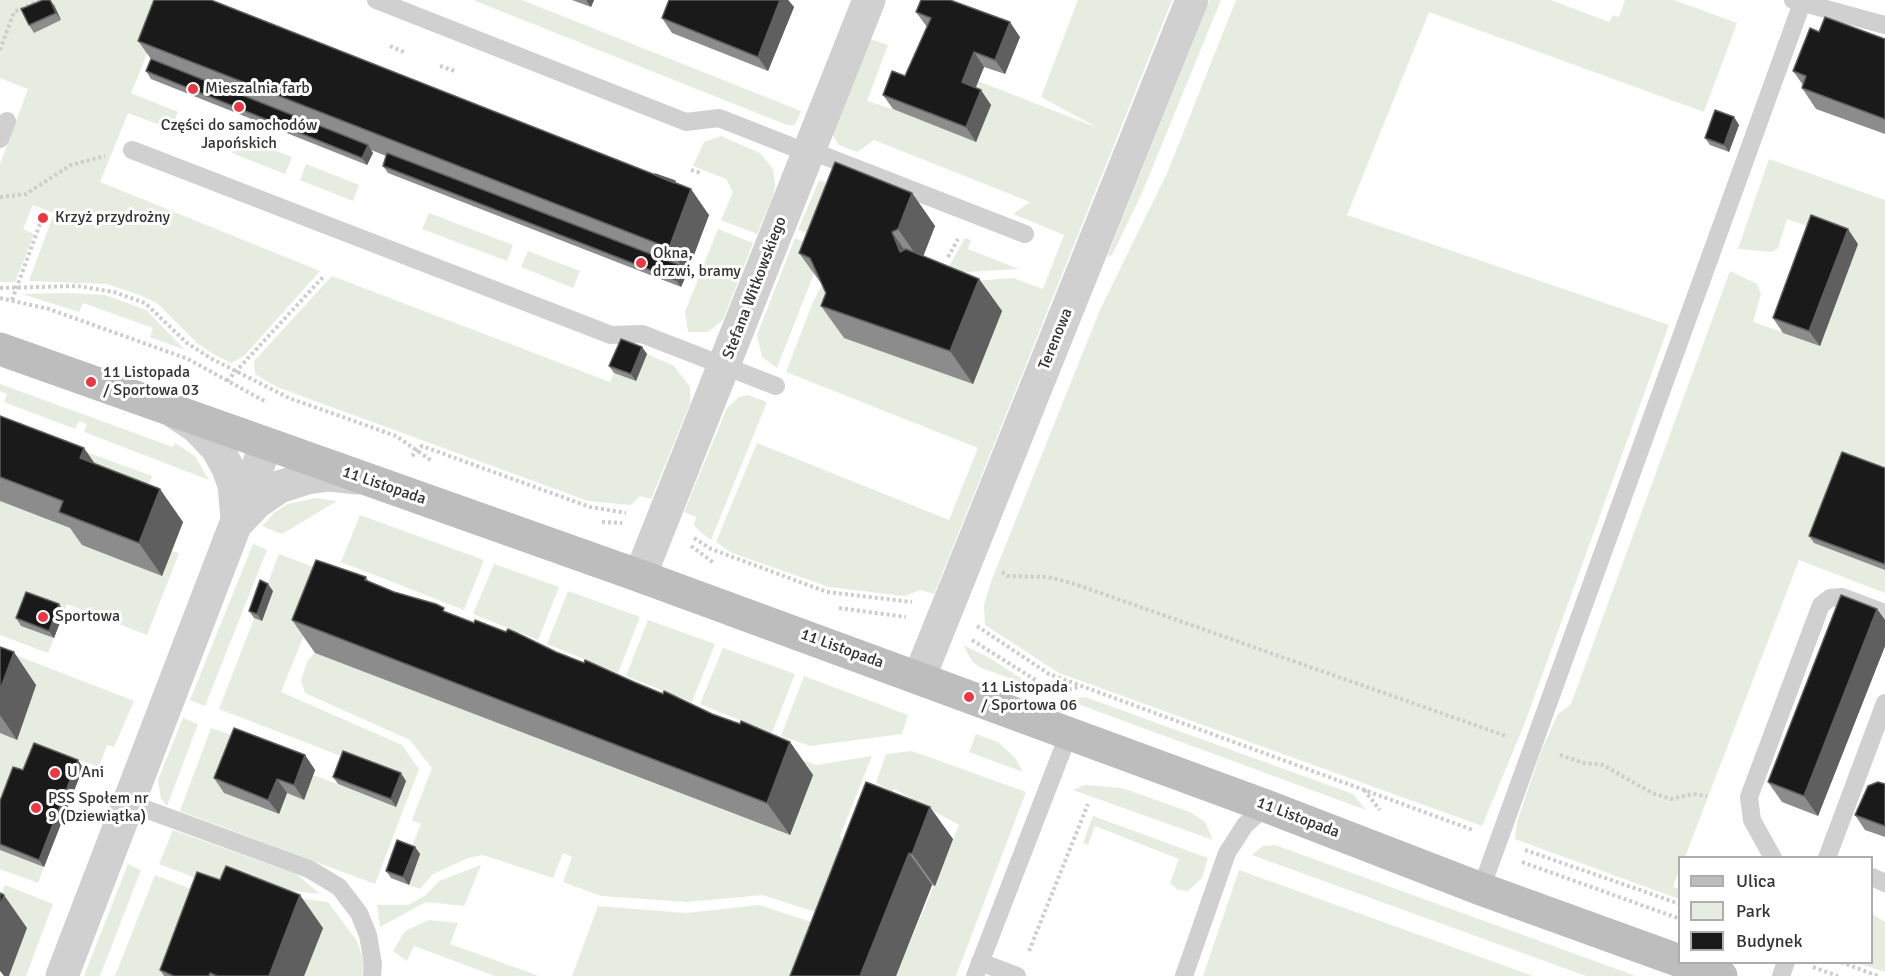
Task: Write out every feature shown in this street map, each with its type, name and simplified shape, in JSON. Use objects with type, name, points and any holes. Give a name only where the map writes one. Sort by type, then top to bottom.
[{"type":"main road","name":"11 Listopada","points":[[0,349],[175,413],[640,576],[1678,961]]},
{"type":"main road","name":"11 Listopada","points":[[1688,964],[1721,976]]},
{"type":"street","name":"Stefana Witkowskiego","points":[[640,576],[869,0]]},
{"type":"street","name":"Terenowa","points":[[919,678],[1192,0]]},
{"type":"street","points":[[175,413],[197,427],[217,448],[228,468],[237,506],[237,523]]},
{"type":"street","points":[[62,976],[266,445]]},
{"type":"street","points":[[237,523],[257,502],[279,487],[307,478],[330,475],[361,478]]},
{"type":"lane","points":[[376,0],[416,7],[686,122],[719,118],[1025,234]]},
{"type":"lane","points":[[1481,889],[1798,1],[1885,25]]},
{"type":"lane","points":[[0,139],[7,121]]},
{"type":"lane","points":[[132,150],[611,335],[642,334],[776,386]]},
{"type":"lane","points":[[1772,856],[1752,820],[1749,797],[1821,605],[1830,598],[1842,597],[1885,613]]},
{"type":"lane","points":[[1828,856],[1885,704]]},
{"type":"lane","points":[[1017,976],[977,969],[1069,734]]},
{"type":"lane","points":[[1850,796],[1875,787]]},
{"type":"lane","points":[[129,803],[309,869],[339,887],[359,913],[368,935],[373,964],[372,976]]},
{"type":"lane","points":[[1184,976],[1227,853],[1245,825],[1266,806]]},
{"type":"path","points":[[0,50],[14,12],[41,0]]},
{"type":"path","points":[[390,46],[404,52]]},
{"type":"path","points":[[440,66],[455,71]]},
{"type":"path","points":[[0,197],[26,194],[71,165],[111,154]]},
{"type":"path","points":[[691,170],[701,173]]},
{"type":"path","points":[[12,300],[40,224]]},
{"type":"path","points":[[948,257],[960,236]]},
{"type":"path","points":[[227,381],[323,277]]},
{"type":"path","points":[[0,288],[77,286],[98,288],[145,303],[187,343],[237,371],[289,398],[396,436],[437,464]]},
{"type":"path","points":[[0,298],[50,309],[173,353],[268,403]]},
{"type":"path","points":[[402,453],[411,456],[422,446],[590,507],[639,514],[690,545],[718,566]]},
{"type":"path","points":[[592,521],[685,530],[711,549],[827,592],[919,603],[942,622],[978,642],[1040,683]]},
{"type":"path","points":[[996,567],[1008,576],[1048,577],[1104,593],[1267,654],[1364,684],[1507,736]]},
{"type":"path","points":[[828,606],[942,622],[973,623],[1049,674],[1363,789]]},
{"type":"path","points":[[1057,692],[1079,686]]},
{"type":"path","points":[[1553,753],[1584,763],[1603,765],[1652,793],[1671,800],[1693,794],[1707,796]]},
{"type":"path","points":[[1027,956],[1088,804]]},
{"type":"path","points":[[1844,964],[1878,976]]},
{"type":"path","points":[[1810,966],[1838,976]]},
{"type":"green space","points":[[0,0],[169,0],[131,93],[178,112],[171,129],[128,113],[100,182],[320,271],[244,356],[231,363],[212,353],[197,343],[157,303],[139,295],[107,284],[29,281],[54,213],[33,205],[23,229],[34,234],[15,282],[0,282],[0,164],[28,89],[0,78]]},
{"type":"green space","points":[[473,0],[522,0],[801,111],[795,125],[787,125]]},
{"type":"green space","points":[[1078,0],[1172,0],[934,594],[921,590],[904,596],[829,587],[732,553],[716,542],[757,443],[949,520],[978,448],[786,372],[813,302],[822,285],[833,291],[1013,278],[1043,289],[1064,235],[1013,214],[1030,202],[874,140],[857,152],[839,145],[832,134],[870,39],[888,45],[867,101],[893,109],[972,97],[978,81],[1098,128],[1041,97]]},
{"type":"green space","points":[[1210,0],[1221,0],[1142,193],[1112,255],[1107,257]]},
{"type":"green space","points":[[1236,0],[1551,0],[1609,22],[1613,15],[1619,17],[1625,0],[1674,0],[1737,23],[1704,112],[1429,12],[1347,215],[1669,325],[1524,725],[1482,826],[1059,673],[985,625],[984,605],[992,579],[1100,310],[1168,171]]},
{"type":"green space","points":[[721,136],[760,153],[773,169],[775,185],[773,196],[757,234],[721,220],[733,192],[726,179],[693,166],[704,142]]},
{"type":"green space","points":[[238,137],[292,157],[285,174],[232,153]]},
{"type":"green space","points":[[1769,159],[1885,200],[1885,593],[1799,560],[1685,856],[1678,856],[1678,874],[1673,887],[1678,889],[1678,899],[1515,839],[1517,822],[1542,749],[1558,714],[1571,704],[1730,271],[1757,284],[1761,294],[1753,322],[1820,345],[1858,244],[1787,219],[1778,248],[1772,252],[1738,249]]},
{"type":"green space","points":[[306,164],[359,185],[353,201],[300,180]]},
{"type":"green space","points":[[819,180],[846,190],[827,241],[798,230]]},
{"type":"green space","points":[[429,213],[513,245],[507,261],[422,229]]},
{"type":"green space","points":[[718,229],[753,243],[723,320],[708,332],[688,332],[685,312]]},
{"type":"green space","points":[[795,238],[823,250],[777,368],[762,357],[757,335]]},
{"type":"green space","points":[[965,238],[971,240],[968,249],[1019,269],[950,273],[947,270]]},
{"type":"green space","points":[[528,251],[580,271],[573,288],[521,267]]},
{"type":"green space","points":[[332,276],[610,382],[614,373],[636,381],[647,354],[674,366],[690,387],[690,404],[651,499],[640,496],[631,505],[588,501],[277,387],[255,374],[254,361]]},
{"type":"green space","points":[[22,294],[105,295],[146,310],[185,350],[150,337],[153,328],[83,303],[79,312]]},
{"type":"green space","points":[[0,384],[173,447],[175,443],[195,456],[209,480],[84,432],[87,424],[79,421],[75,429],[4,402],[7,394],[0,391]]},
{"type":"green space","points":[[748,395],[767,402],[711,540],[697,529],[694,524],[696,517],[684,512],[727,408],[739,397]]},
{"type":"green space","points":[[78,449],[152,476],[141,505]]},
{"type":"green space","points":[[316,498],[337,501],[282,534],[262,526],[274,513],[288,504]]},
{"type":"green space","points":[[0,501],[86,534],[162,575],[172,551],[179,553],[147,635],[67,604],[64,612],[31,599],[21,626],[54,638],[48,653],[0,635]]},
{"type":"green space","points":[[360,515],[484,560],[464,610],[341,562]]},
{"type":"green space","points":[[253,544],[267,550],[205,706],[190,700]]},
{"type":"green space","points":[[279,554],[329,573],[281,692],[402,745],[419,769],[375,884],[180,811],[211,728],[234,736],[225,793],[278,814],[287,793],[304,800],[313,775],[395,806],[406,781],[219,709]]},
{"type":"green space","points":[[494,564],[559,587],[538,640],[473,614]]},
{"type":"green space","points":[[568,591],[640,617],[618,673],[547,644]]},
{"type":"green space","points":[[648,620],[715,644],[692,702],[626,676]]},
{"type":"green space","points":[[963,645],[988,657],[1036,688],[979,667],[972,661]]},
{"type":"green space","points":[[723,648],[795,674],[772,733],[700,704]]},
{"type":"green space","points":[[0,649],[134,701],[114,747],[107,745],[99,767],[79,760],[77,765],[0,822],[0,733],[17,739]]},
{"type":"green space","points":[[315,653],[789,835],[813,775],[785,753],[816,765],[872,756],[840,836],[850,853],[825,915],[762,895],[688,902],[601,896],[563,882],[572,857],[563,853],[553,878],[483,855],[468,858],[433,874],[420,889],[409,885],[420,854],[410,851],[421,824],[412,820],[432,768],[410,740],[305,693],[301,680],[308,660]]},
{"type":"green space","points":[[804,676],[908,715],[902,734],[810,746],[781,736]]},
{"type":"green space","points":[[1085,697],[1353,794],[1366,810],[1067,700]]},
{"type":"green space","points":[[183,718],[198,724],[167,806],[161,799],[158,780]]},
{"type":"green space","points":[[976,734],[998,742],[1015,758],[1023,772],[969,752]]},
{"type":"green space","points":[[912,751],[1026,792],[956,976],[896,976],[959,825],[894,789],[892,791],[876,783],[886,754]]},
{"type":"green space","points":[[1085,785],[1122,788],[1190,812],[1205,822],[1213,840],[1073,790]]},
{"type":"green space","points":[[1093,816],[1208,858],[1202,878],[1188,891],[1178,890],[1170,883],[1179,859],[1095,826],[1088,845],[1083,843]]},
{"type":"green space","points":[[173,830],[296,874],[320,894],[237,884],[227,890],[159,864]]},
{"type":"green space","points":[[1275,845],[1636,976],[1586,976],[1252,855],[1263,846]]},
{"type":"green space","points":[[0,850],[44,867],[38,883],[0,869]]},
{"type":"green space","points":[[128,864],[141,870],[100,976],[84,976]]},
{"type":"green space","points":[[481,865],[464,906],[426,902],[380,927],[377,905],[408,905],[426,895],[439,881]]},
{"type":"green space","points":[[1239,870],[1533,976],[1203,976]]},
{"type":"green space","points":[[155,875],[222,901],[193,976],[115,976]]},
{"type":"green space","points":[[5,885],[53,904],[26,976],[9,976],[27,928],[0,898]]},
{"type":"green space","points":[[277,896],[328,902],[357,941],[365,965],[362,976],[304,976],[323,928]]},
{"type":"green space","points":[[759,905],[821,925],[801,976],[572,976],[598,906],[686,913]]},
{"type":"green space","points":[[1873,915],[1885,922],[1885,972],[1861,964],[1873,964]]},
{"type":"green space","points":[[429,920],[458,923],[450,944],[539,976],[495,976],[414,946],[407,961],[393,951],[405,931]]},
{"type":"building","points":[[43,0],[50,0],[56,13],[29,25],[21,9]]},
{"type":"building","points":[[154,0],[211,0],[691,189],[669,248],[138,41]]},
{"type":"building","points":[[669,0],[780,0],[758,57],[662,18]]},
{"type":"building","points":[[921,0],[950,0],[1010,22],[995,60],[974,52],[962,82],[981,90],[966,127],[883,95],[892,71],[905,76],[931,18],[916,12]]},
{"type":"building","points":[[1825,17],[1885,39],[1885,119],[1802,88],[1806,76],[1793,71],[1810,28],[1819,32]]},
{"type":"building","points":[[151,59],[368,145],[362,158],[146,71]]},
{"type":"building","points":[[1715,110],[1734,117],[1724,145],[1705,138]]},
{"type":"building","points":[[387,153],[682,266],[676,280],[383,166]]},
{"type":"building","points":[[835,162],[912,193],[898,229],[892,232],[900,252],[906,249],[979,279],[950,351],[821,306],[826,293],[810,258],[799,253]]},
{"type":"building","points":[[655,174],[675,181],[674,183]]},
{"type":"building","points":[[1811,215],[1848,229],[1809,331],[1773,318]]},
{"type":"building","points":[[621,339],[642,347],[631,374],[609,366]]},
{"type":"building","points":[[0,416],[84,448],[80,458],[160,489],[139,543],[59,512],[63,501],[0,477]]},
{"type":"building","points":[[1842,452],[1885,468],[1884,564],[1809,536]]},
{"type":"building","points":[[316,560],[366,577],[365,580],[394,592],[436,604],[444,608],[443,611],[474,623],[475,620],[506,632],[508,629],[556,652],[584,663],[585,660],[663,694],[664,691],[712,714],[740,724],[741,721],[790,742],[767,803],[292,620]]},
{"type":"building","points":[[260,580],[268,584],[257,614],[249,611]]},
{"type":"building","name":"Sportowa","points":[[26,592],[59,604],[49,631],[16,618]]},
{"type":"building","points":[[1841,595],[1877,609],[1804,796],[1768,782]]},
{"type":"building","points":[[0,647],[14,652],[0,690]]},
{"type":"building","points":[[234,728],[305,755],[294,785],[277,779],[268,800],[214,778]]},
{"type":"building","name":"PSS Społem nr 9 (Dziewiątka)","points":[[34,743],[78,760],[39,860],[0,844],[0,801],[13,767],[23,770]]},
{"type":"building","points":[[343,751],[401,773],[391,799],[333,777]]},
{"type":"building","points":[[866,782],[930,807],[912,854],[909,853],[860,976],[790,976]]},
{"type":"building","points":[[1878,782],[1885,784],[1885,826],[1855,815],[1868,786]]},
{"type":"building","points":[[397,840],[415,847],[403,877],[386,871]]},
{"type":"building","points":[[226,866],[300,895],[269,976],[217,976],[210,973],[209,976],[174,976],[160,970],[197,872],[220,880]]},
{"type":"building","points":[[0,893],[4,895],[0,906]]},
{"type":"place","name":"Mieszalnia farb","points":[[193,89]]},
{"type":"place","name":"Części do samochodów Japońskich","points":[[239,107]]},
{"type":"place","name":"Krzyż przydrożny","points":[[43,218]]},
{"type":"place","name":"Okna, drzwi, bramy","points":[[641,263]]},
{"type":"place","name":"11 Listopada / Sportowa 03","points":[[91,382]]},
{"type":"place","name":"Sportowa","points":[[43,617]]},
{"type":"place","name":"11 Listopada / Sportowa 06","points":[[969,697]]},
{"type":"place","name":"U Ani","points":[[55,773]]},
{"type":"place","name":"PSS Społem nr 9 (Dziewiątka)","points":[[36,808]]}]
